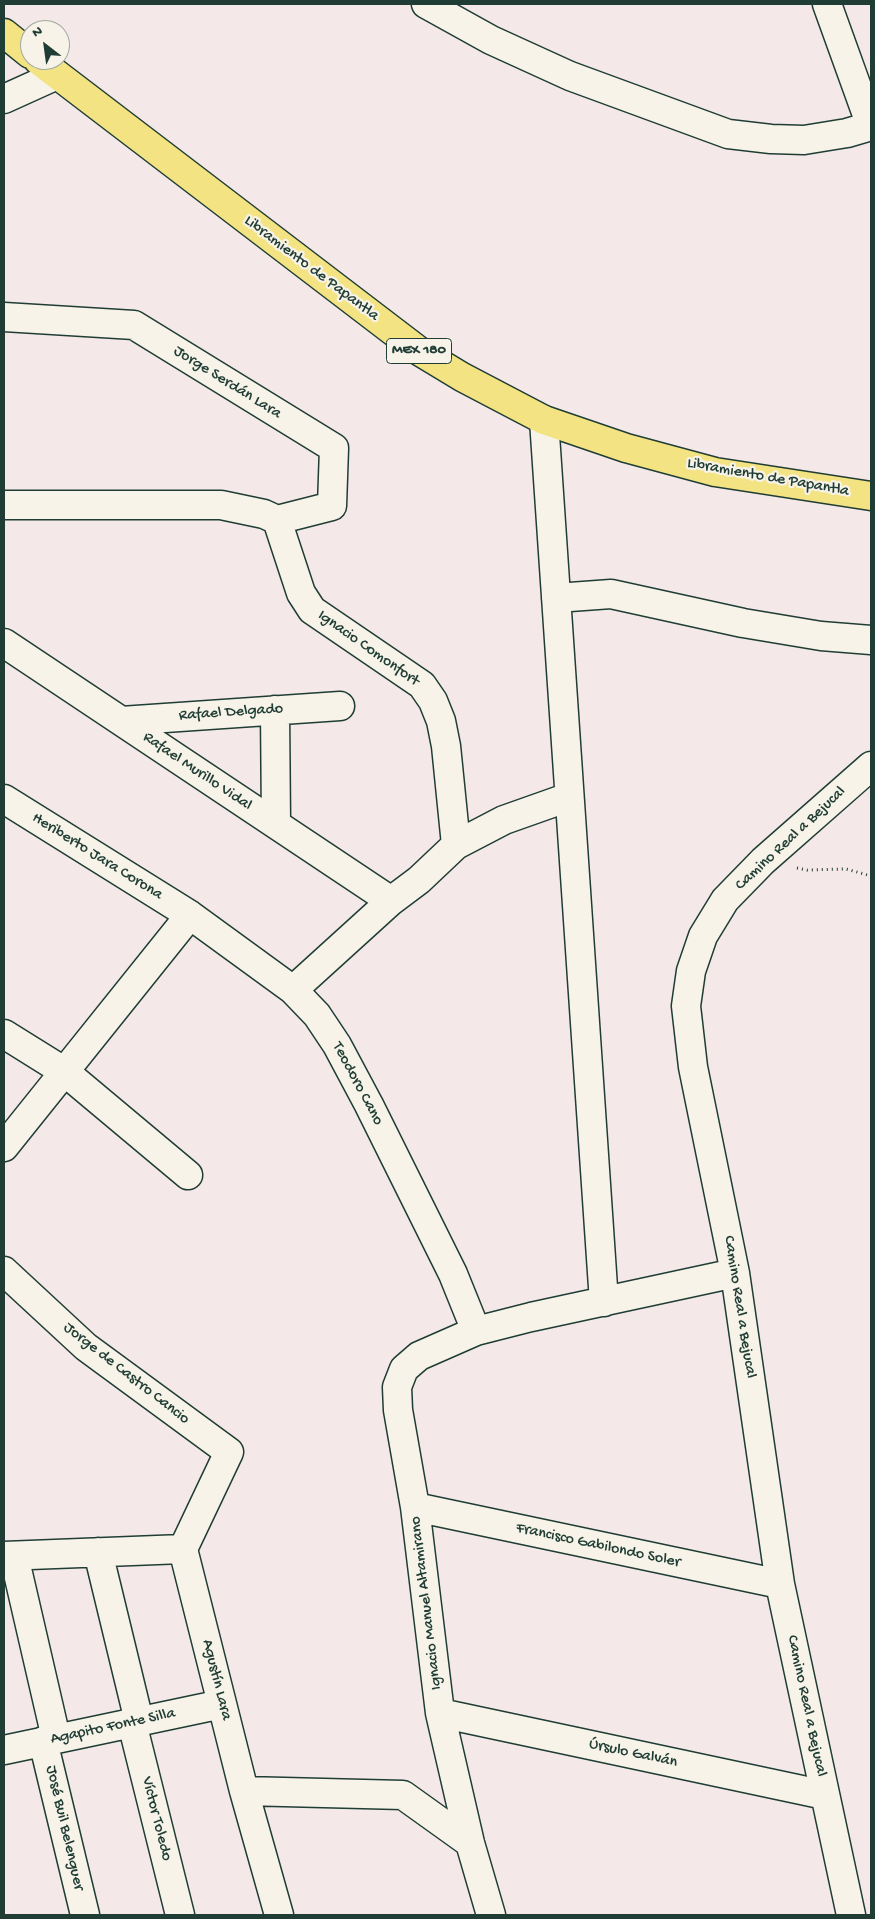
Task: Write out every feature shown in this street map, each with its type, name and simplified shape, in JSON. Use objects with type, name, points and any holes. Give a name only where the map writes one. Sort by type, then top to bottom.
[{"type":"main road","points":[[4,33],[20,46]]},
{"type":"main road","name":"Libramiento de Papantla","points":[[51,70],[419,351],[462,377],[544,420],[626,448],[715,472],[871,496]]},
{"type":"street","points":[[426,4],[491,40],[570,76],[728,134],[771,139],[804,140],[847,133],[871,126],[828,4]]},
{"type":"street","points":[[4,99],[45,70]]},
{"type":"street","name":"Jorge Serdán Lara","points":[[4,316],[134,325],[334,448],[332,506],[277,520]]},
{"type":"street","points":[[544,420],[604,1302]]},
{"type":"street","points":[[4,504],[221,505],[264,514],[277,520]]},
{"type":"street","name":"Ignacio Comonfort","points":[[277,520],[301,593],[312,610],[422,685],[433,701],[441,721],[446,746],[456,845]]},
{"type":"street","points":[[556,598],[611,594],[743,623],[821,636],[871,640]]},
{"type":"street","name":"Rafael Murillo Vidal","points":[[4,643],[391,901]]},
{"type":"street","name":"Rafael Delgado","points":[[121,721],[340,706]]},
{"type":"street","points":[[275,710],[276,824]]},
{"type":"street","name":"Camino Real a Bejucal","points":[[852,1915],[780,1584],[735,1273],[694,1067],[686,1006],[691,971],[703,936],[725,900],[762,861],[871,766]]},
{"type":"street","points":[[293,990],[391,901],[419,880],[456,845],[504,820],[570,797]]},
{"type":"street","name":"Heriberto Jara Corona","points":[[4,799],[190,915]]},
{"type":"street","points":[[4,1147],[190,915]]},
{"type":"street","name":"Teodoro Cano","points":[[190,915],[293,990],[317,1015],[337,1045],[370,1105],[453,1274],[476,1331]]},
{"type":"street","points":[[4,1034],[65,1072],[188,1175]]},
{"type":"street","name":"Jorge de Castro Cancio","points":[[4,1272],[86,1347],[229,1452],[183,1548]]},
{"type":"street","points":[[476,1331],[735,1273]]},
{"type":"street","name":"Ignacio Manuel Altamirano","points":[[476,1331],[419,1356],[404,1369],[397,1387],[398,1410],[415,1507],[440,1713],[470,1843],[491,1915]]},
{"type":"street","name":"Francisco Gabilondo Soler","points":[[415,1507],[780,1584]]},
{"type":"street","points":[[9,1556],[183,1548]]},
{"type":"street","name":"Agustín Lara","points":[[183,1548],[244,1792],[279,1915]]},
{"type":"street","name":"Víctor Toledo","points":[[98,1552],[180,1915]]},
{"type":"street","name":"José Buil Belenguer","points":[[9,1556],[50,1740],[84,1915]]},
{"type":"street","name":"Agapito Fonte Silla","points":[[4,1750],[222,1704]]},
{"type":"street","name":"Úrsulo Galván","points":[[440,1713],[825,1795]]},
{"type":"street","points":[[244,1792],[403,1795],[470,1843]]},
{"type":"path","points":[[762,861],[807,870],[846,869],[871,876]]}]
